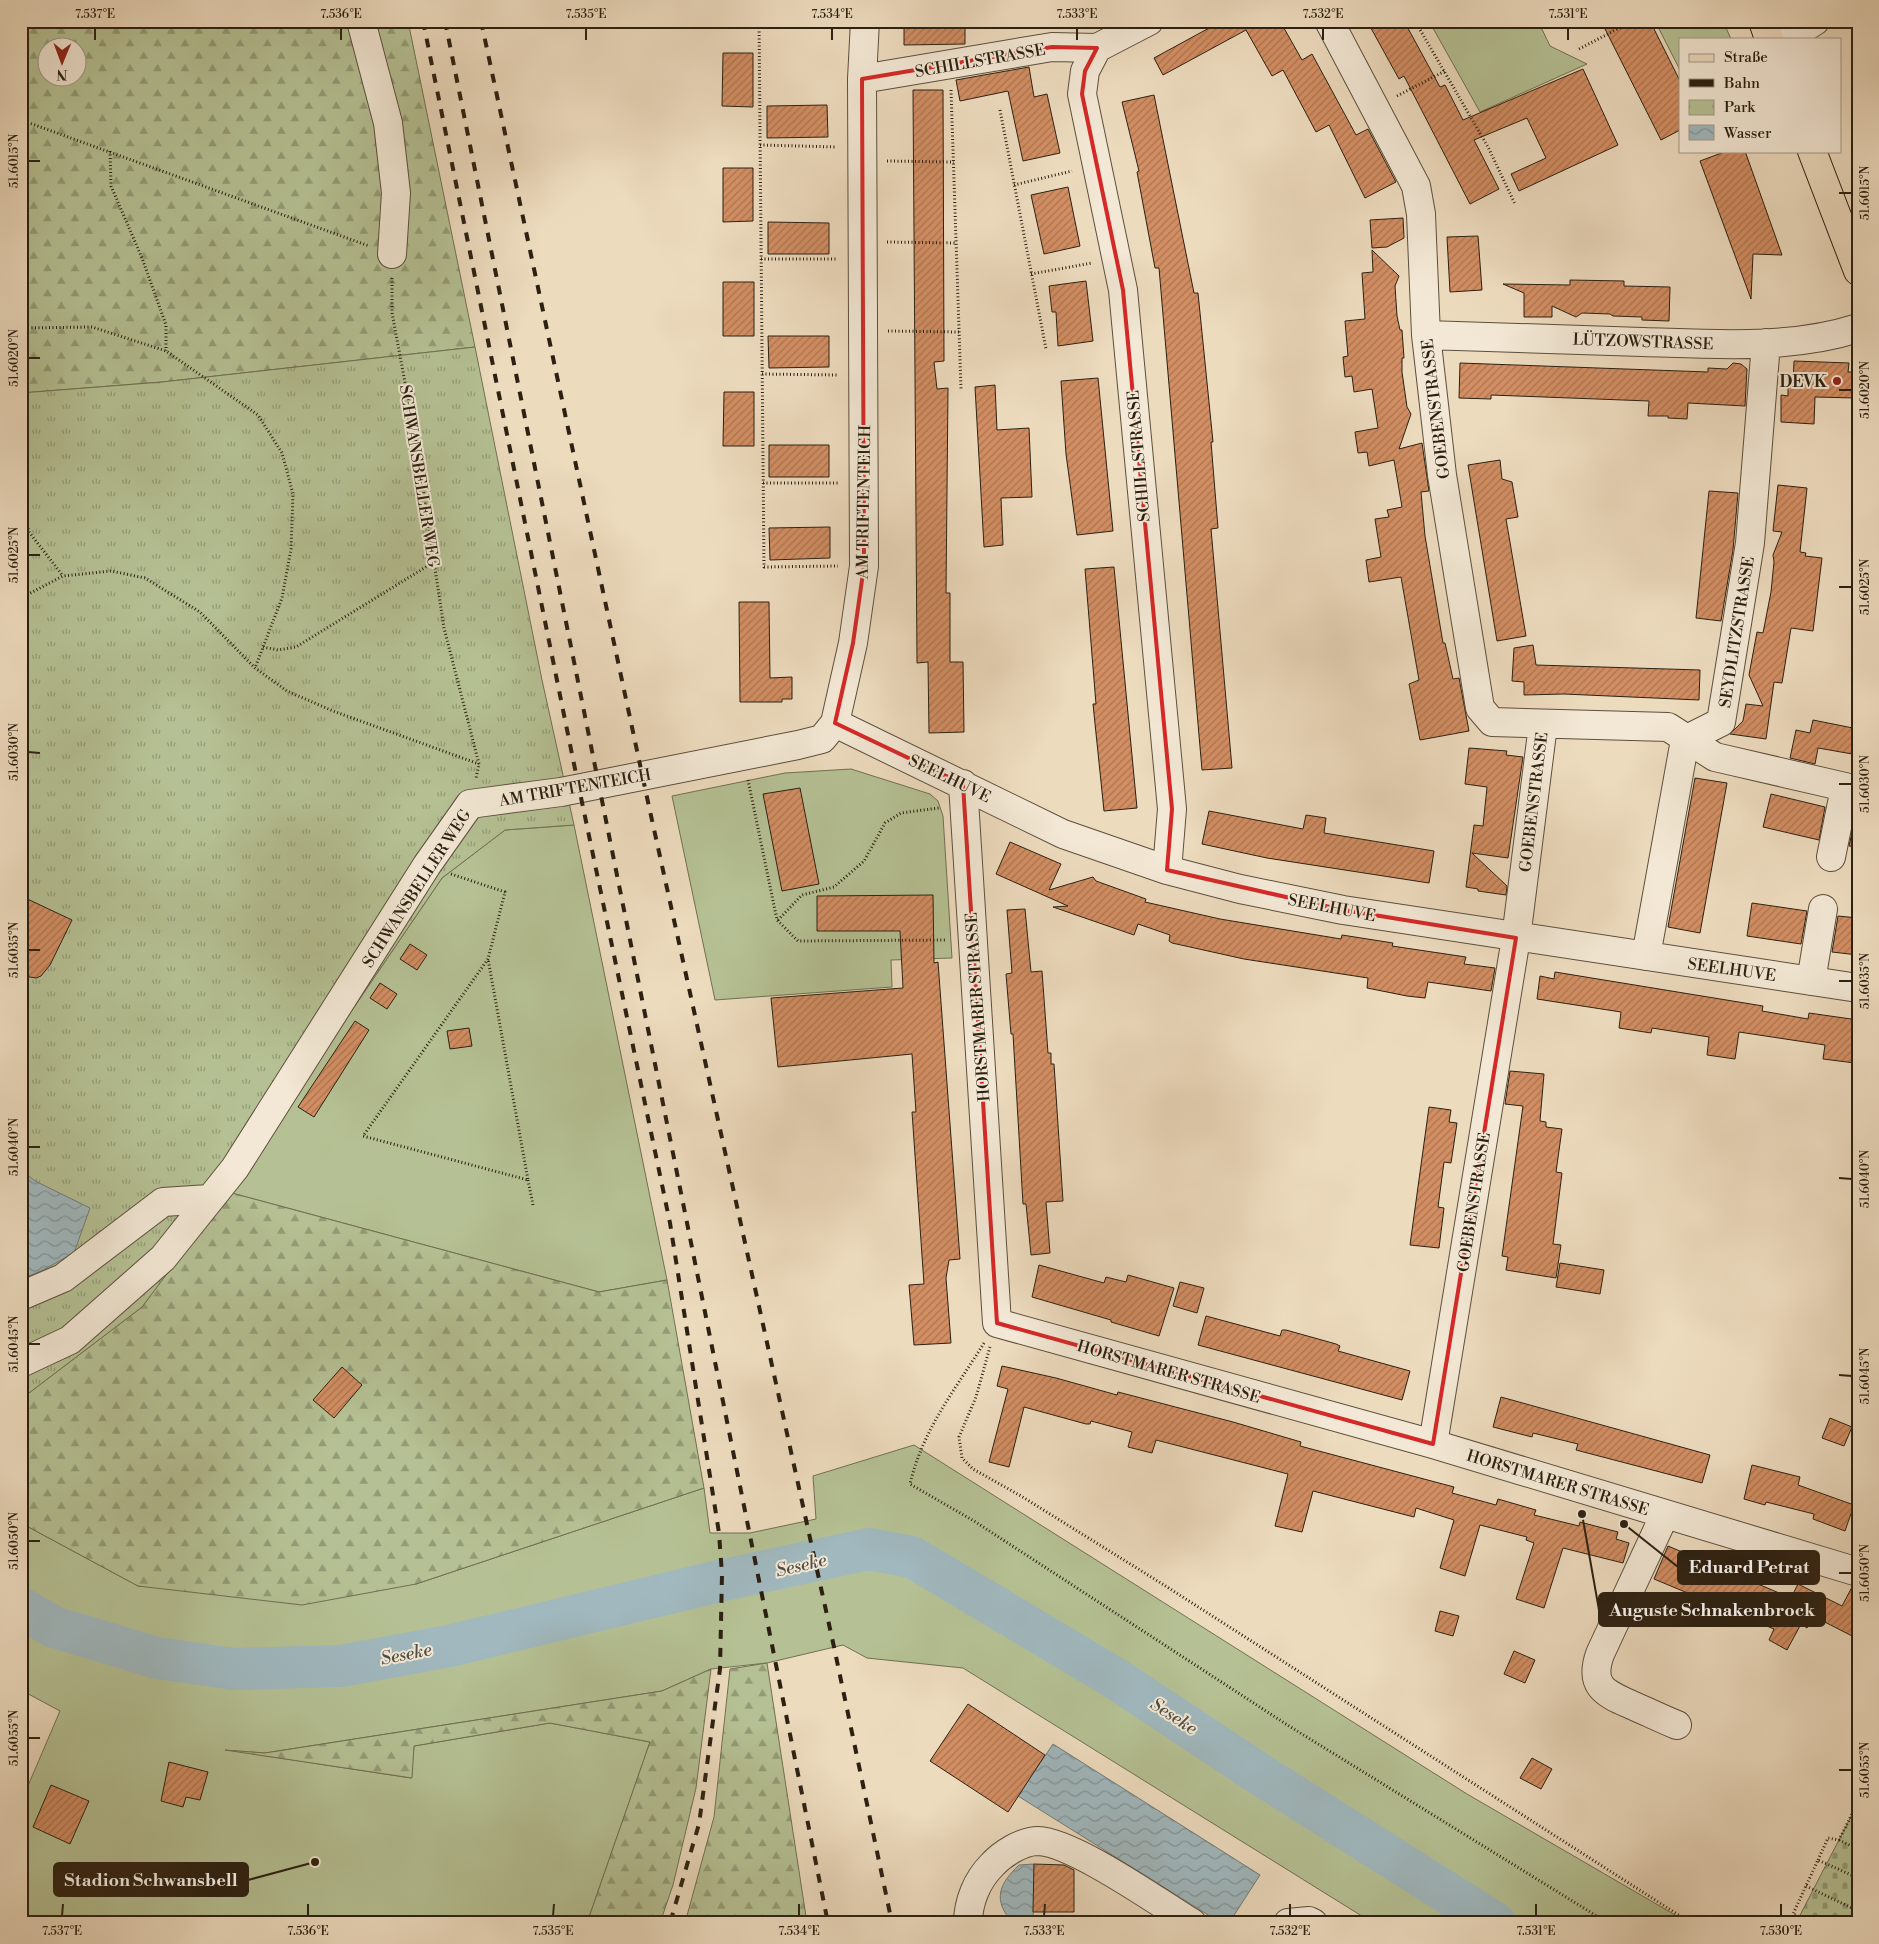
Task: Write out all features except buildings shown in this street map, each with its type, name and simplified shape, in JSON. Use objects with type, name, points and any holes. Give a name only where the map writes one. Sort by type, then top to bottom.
[{"type":"main road","points":[[1763,21],[1769,38]]},
{"type":"main road","points":[[1812,152],[1858,271]]},
{"type":"street","points":[[361,21],[388,124],[396,193],[392,254]]},
{"type":"street","name":"AM TRIFTENTEICH","points":[[470,804],[561,792],[822,739],[835,723],[853,643],[864,566],[862,79],[865,21]]},
{"type":"street","name":"SCHILLSTRASSE","points":[[862,79],[1052,47],[1097,48],[1148,21]]},
{"type":"street","name":"GOEBENSTRASSE","points":[[1329,21],[1416,186],[1421,214],[1426,335],[1442,475],[1480,708],[1492,722],[1543,725],[1516,938],[1433,1444]]},
{"type":"street","points":[[1790,38],[1815,21]]},
{"type":"street","name":"SCHILLSTRASSE","points":[[1097,48],[1084,71],[1082,94],[1123,290],[1172,809],[1167,870]]},
{"type":"street","name":"LÜTZOWSTRASSE","points":[[1426,335],[1703,344],[1766,343],[1835,335],[1858,328]]},
{"type":"street","name":"SEYDLITZSTRASSE","points":[[1685,740],[1721,722],[1750,543],[1766,343]]},
{"type":"street","name":"SEELHUVE","points":[[835,723],[964,795],[1063,834],[1167,870],[1240,889],[1343,910],[1516,938],[1858,988]]},
{"type":"street","points":[[1543,725],[1668,727],[1685,740],[1715,757],[1852,789],[1831,857]]},
{"type":"street","points":[[1646,956],[1685,740]]},
{"type":"street","name":"HORSTMARER STRASSE","points":[[964,795],[997,1323],[1433,1444],[1858,1572]]},
{"type":"street","name":"SCHWANSBELLER WEG","points":[[21,1363],[70,1340],[163,1258],[234,1168],[336,1011],[427,865],[470,804]]},
{"type":"street","points":[[1811,981],[1823,909]]},
{"type":"street","points":[[21,1296],[63,1278],[164,1202],[210,1199]]},
{"type":"street","points":[[1665,1514],[1600,1654],[1596,1671],[1597,1679],[1606,1694],[1677,1725]]},
{"type":"street","points":[[968,1923],[968,1910],[981,1875],[1004,1852],[1037,1841],[1072,1850],[1192,1923]]},
{"type":"street","points":[[1288,1923],[1309,1920],[1313,1923]]},
{"type":"path","points":[[759,21],[764,567],[864,566]]},
{"type":"path","points":[[1415,21],[1446,71],[1488,147],[1515,204]]},
{"type":"path","points":[[1579,49],[1633,21]]},
{"type":"path","points":[[1691,21],[1710,26],[1726,21]]},
{"type":"path","points":[[951,64],[961,389]]},
{"type":"path","points":[[1376,108],[1446,71]]},
{"type":"path","points":[[1000,110],[1046,350]]},
{"type":"path","points":[[21,120],[392,254]]},
{"type":"path","points":[[760,145],[954,162]]},
{"type":"path","points":[[110,151],[111,186],[142,258],[166,325],[166,351]]},
{"type":"path","points":[[1014,184],[1097,166]]},
{"type":"path","points":[[761,259],[956,243]]},
{"type":"path","name":"SCHWANSBELLER WEG","points":[[392,254],[392,313],[414,436],[444,628],[479,764],[470,804]]},
{"type":"path","points":[[1031,274],[1117,259]]},
{"type":"path","points":[[21,328],[92,326],[166,351],[258,415],[282,453],[293,494],[292,549],[282,598],[254,668]]},
{"type":"path","points":[[864,330],[959,332]]},
{"type":"path","points":[[762,374],[864,375]]},
{"type":"path","points":[[763,483],[865,484]]},
{"type":"path","points":[[21,505],[29,532],[63,576]]},
{"type":"path","points":[[263,647],[278,650],[296,648],[434,562]]},
{"type":"path","points":[[21,598],[63,576],[111,571],[145,578],[200,612],[254,668],[286,691],[333,711],[479,764]]},
{"type":"path","points":[[742,755],[777,920],[798,940],[973,940]]},
{"type":"path","points":[[777,920],[802,895],[834,887],[864,861],[885,822],[901,813],[964,795]]},
{"type":"path","points":[[427,865],[505,892],[488,959],[362,1136],[528,1180]]},
{"type":"path","points":[[488,959],[533,1205]]},
{"type":"path","points":[[997,1323],[935,1417],[916,1456],[910,1484],[974,1521],[1289,1726],[1608,1923]]},
{"type":"path","points":[[997,1323],[976,1397],[959,1437],[962,1458],[973,1469],[1021,1496],[1164,1585],[1691,1923]]},
{"type":"path","points":[[1839,1840],[1858,1802]]},
{"type":"path","points":[[1811,1923],[1793,1914],[1828,1838],[1839,1840],[1858,1849]]},
{"type":"path","points":[[1818,1860],[1858,1878]]},
{"type":"path","points":[[1806,1886],[1858,1911]]},
{"type":"highlighted area","points":[[1052,47],[1097,48],[1085,71],[1082,94],[1123,290],[1172,809],[1167,870],[1343,910],[1516,938],[1433,1444],[997,1323],[963,784],[835,723],[853,643],[864,566],[862,79]]},
{"type":"green space","points":[[21,21],[408,21],[475,347],[162,382],[21,393]]},
{"type":"green space","points":[[1429,21],[1538,21],[1550,46],[1587,64],[1480,112]]},
{"type":"green space","points":[[1655,21],[1723,21],[1731,38],[1679,38],[1679,68]]},
{"type":"green space","points":[[475,347],[542,680],[574,825],[505,830],[442,878],[228,1192],[142,1307],[21,1399],[21,393],[162,382]]},
{"type":"green space","points":[[851,769],[930,794],[938,801],[943,816],[952,958],[891,960],[892,987],[715,1000],[672,796],[785,773]]},
{"type":"green space","points":[[574,825],[667,1280],[599,1292],[228,1192],[442,878],[505,830]]},
{"type":"green space","points":[[228,1192],[599,1292],[667,1280],[704,1488],[416,1584],[302,1605],[138,1586],[21,1523],[21,1399],[142,1307]]},
{"type":"green space","points":[[914,1445],[1467,1794],[1689,1923],[1373,1923],[963,1668],[867,1658],[843,1645],[767,1663],[711,1669],[662,1691],[265,1753],[234,1751],[411,1778],[414,1746],[550,1723],[650,1742],[587,1923],[21,1923],[21,1802],[60,1711],[21,1690],[21,1523],[138,1586],[416,1584],[704,1488],[710,1533],[750,1533],[816,1519],[813,1476]]},
{"type":"green space","points":[[767,1663],[807,1923],[685,1923],[714,1817],[730,1669]]},
{"type":"green space","points":[[711,1669],[696,1788],[673,1885],[660,1923],[587,1923],[650,1742],[550,1723],[414,1746],[412,1778],[225,1750],[265,1753],[662,1691]]},
{"type":"green space","points":[[1858,1803],[1858,1923],[1796,1923]]},
{"type":"water","points":[[21,1170],[35,1181],[90,1208],[74,1253],[41,1271],[21,1279]]},
{"type":"water","points":[[1053,1744],[1260,1875],[1229,1923],[1221,1923],[1018,1796]]},
{"type":"water","points":[[1034,1864],[1033,1923],[1013,1923],[1006,1915],[1000,1900],[1003,1886],[1019,1865]]},
{"type":"waterway","name":"Seseke","points":[[21,1608],[54,1627],[157,1658],[234,1669],[341,1666],[449,1646],[719,1581],[869,1549],[912,1557],[1113,1677],[1261,1775],[1495,1923]]},
{"type":"railway","points":[[423,21],[574,764],[670,1223],[719,1533],[722,1574],[720,1669],[699,1824],[670,1923]]},
{"type":"railway","points":[[445,21],[828,1923]]},
{"type":"railway","points":[[481,21],[648,802],[834,1647],[892,1923]]},
{"type":"place","name":"DEVK","points":[[1837,381]]},
{"type":"place","name":"Auguste Schnakenbrock","points":[[1582,1514]]},
{"type":"place","name":"Eduard Petrat","points":[[1624,1524]]},
{"type":"place","name":"Stadion Schwansbell","points":[[315,1862]]}]
